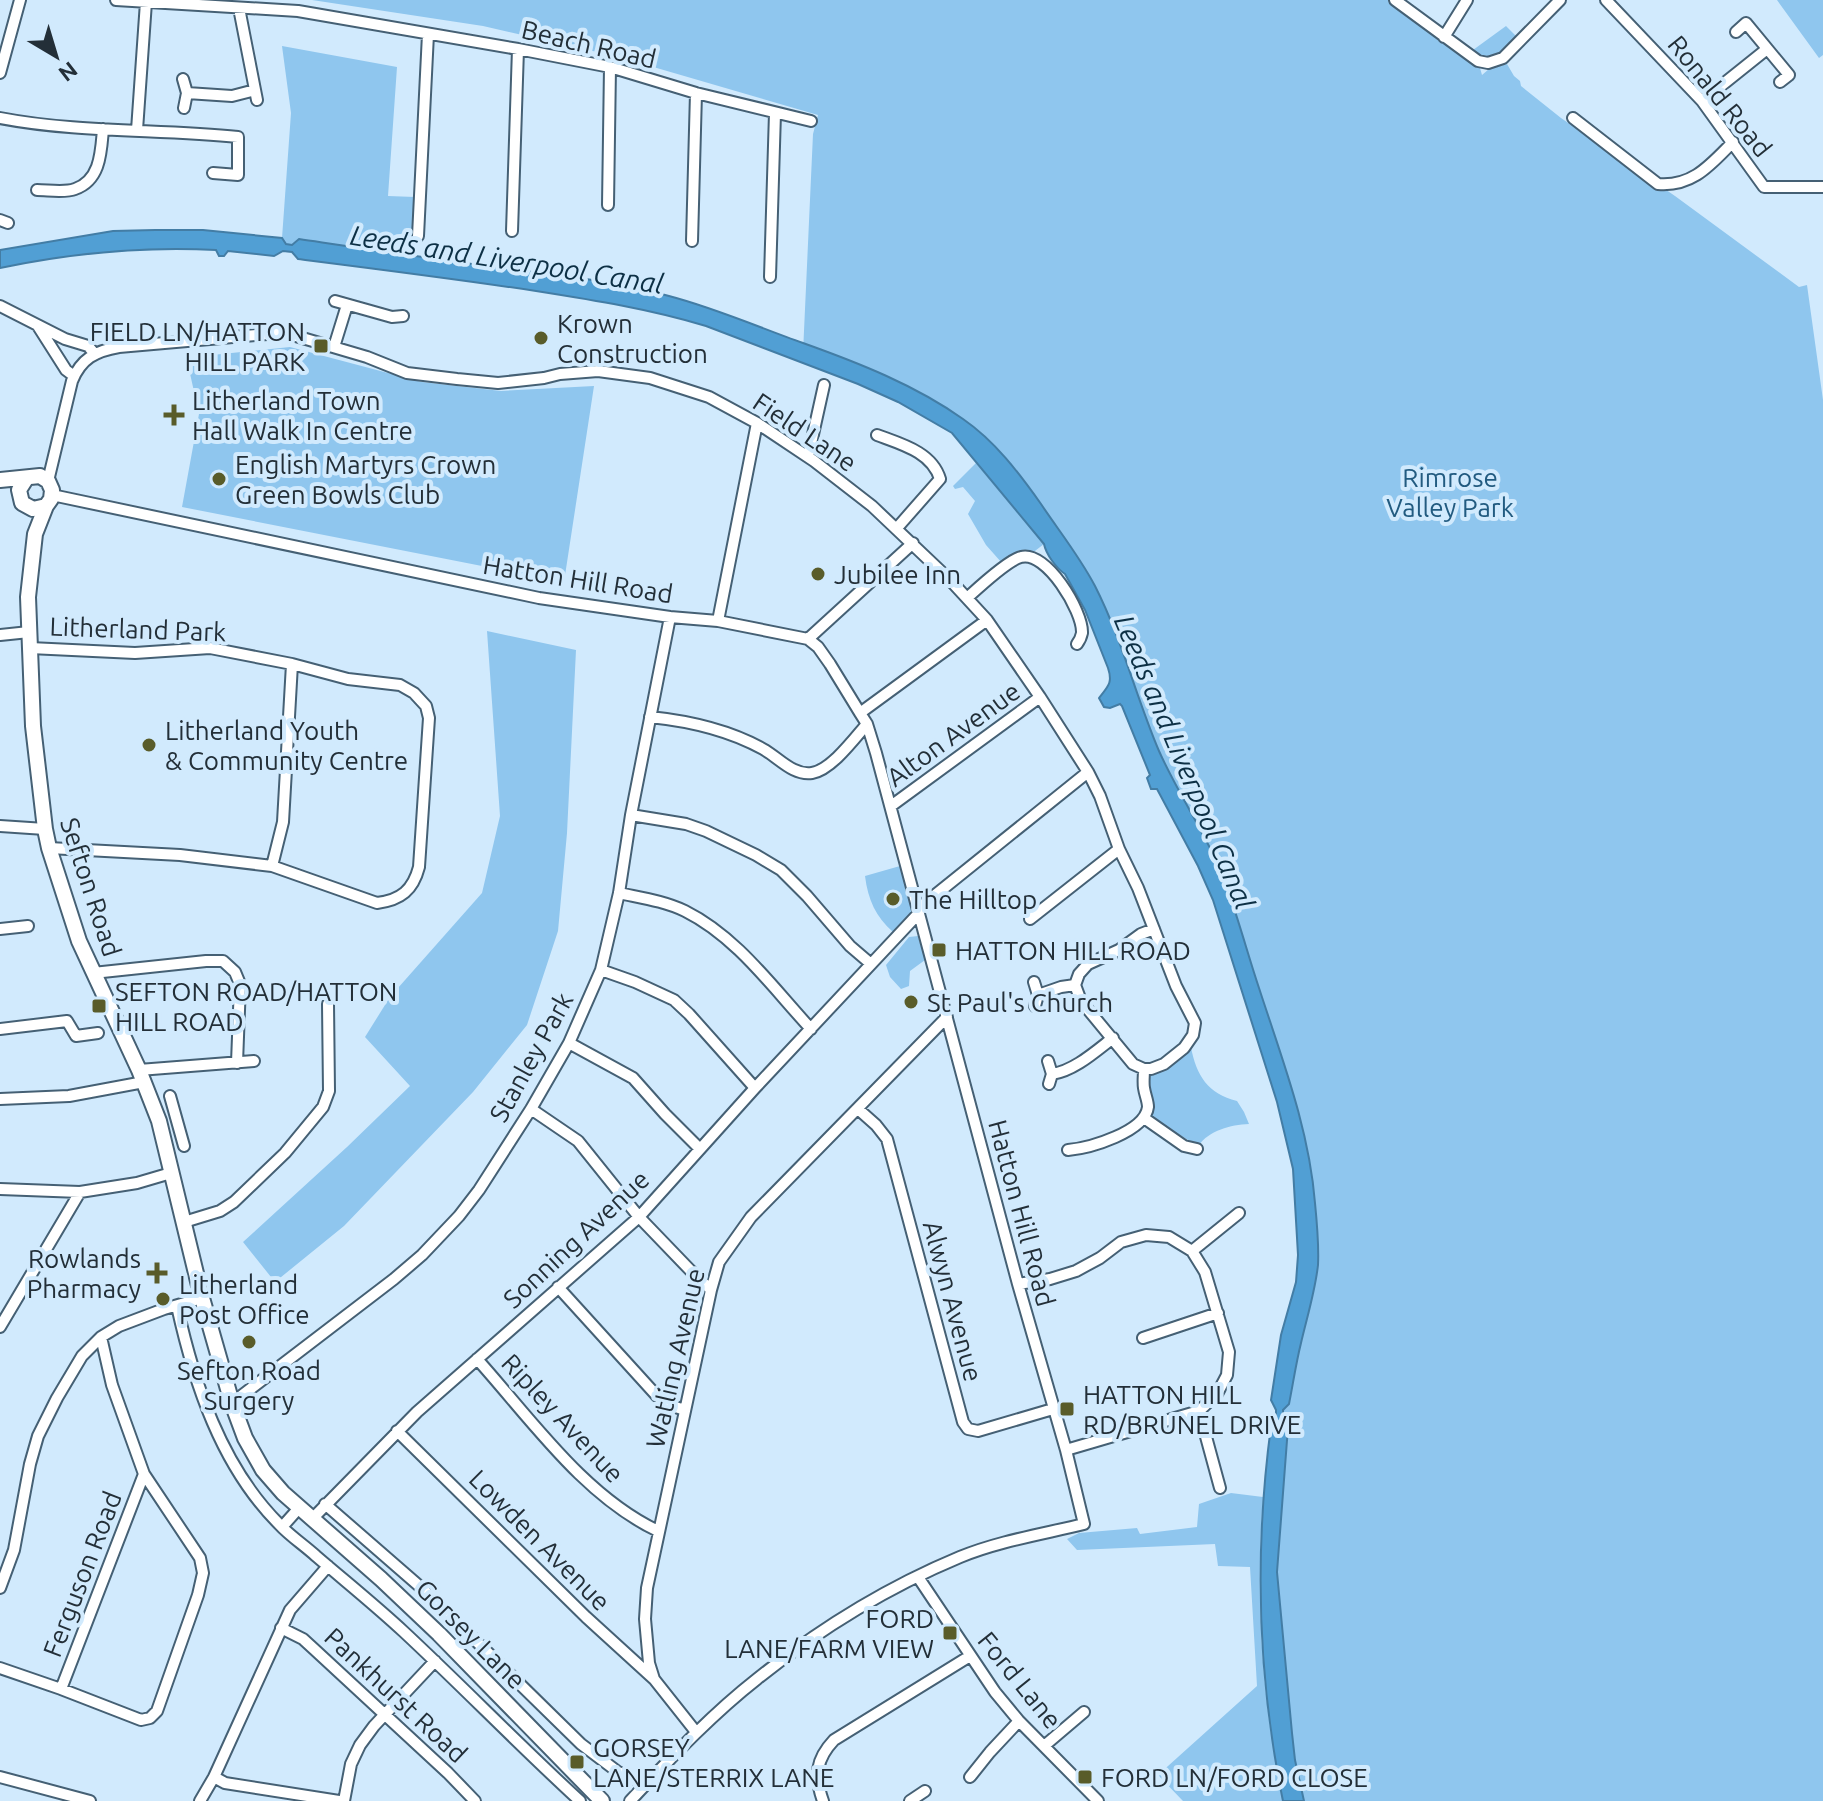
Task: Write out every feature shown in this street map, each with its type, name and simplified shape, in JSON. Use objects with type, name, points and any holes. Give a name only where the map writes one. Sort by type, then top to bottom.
[{"type":"main road","points":[[0,482],[40,476],[49,494],[35,534]]},
{"type":"main road","points":[[26,479],[20,486],[19,495],[28,508],[37,509],[49,494]]},
{"type":"main road","points":[[0,482],[19,495]]},
{"type":"main road","points":[[28,508],[35,534]]},
{"type":"main road","name":"Sefton Road","points":[[35,534],[28,597],[33,726],[49,848],[79,941],[142,1076],[159,1121],[188,1239]]},
{"type":"main road","name":"Gorsey Lane","points":[[188,1239],[232,1403],[245,1438],[263,1470],[299,1508],[439,1634],[602,1801]]},
{"type":"street","points":[[0,73],[20,0]]},
{"type":"street","name":"Beach Road","points":[[116,0],[298,11],[518,49],[610,67],[696,93],[811,121]]},
{"type":"street","points":[[1395,0],[1478,61],[1488,63],[1503,58],[1560,0]]},
{"type":"street","points":[[1444,37],[1467,0]]},
{"type":"street","name":"Ronald Road","points":[[1606,0],[1702,101],[1764,187],[1823,187]]},
{"type":"street","points":[[137,130],[153,1]]},
{"type":"street","points":[[187,93],[256,95],[239,8]]},
{"type":"street","points":[[1736,32],[1746,23],[1789,75],[1780,82]]},
{"type":"street","points":[[418,236],[428,34]]},
{"type":"street","points":[[512,231],[518,49]]},
{"type":"street","points":[[1702,101],[1767,49]]},
{"type":"street","points":[[608,205],[610,67]]},
{"type":"street","points":[[183,79],[187,93],[184,108]]},
{"type":"street","points":[[692,241],[696,93]]},
{"type":"street","points":[[770,277],[775,113]]},
{"type":"street","points":[[0,118],[34,125],[238,137],[238,175],[213,173]]},
{"type":"street","points":[[1573,118],[1658,184],[1672,185],[1703,172],[1733,142]]},
{"type":"street","points":[[37,190],[73,190],[93,176],[100,161],[103,129]]},
{"type":"street","points":[[335,301],[392,317],[403,316]]},
{"type":"street","points":[[334,347],[347,305]]},
{"type":"street","points":[[0,306],[65,339],[88,346],[94,353],[74,376],[49,494]]},
{"type":"street","points":[[34,322],[66,370],[74,376]]},
{"type":"street","name":"Field Lane","points":[[94,353],[119,347],[278,333],[300,336],[407,373],[457,379],[498,383],[598,371],[648,377],[709,397],[757,423],[808,457],[897,528],[987,620],[1088,772],[1176,986],[1195,1023],[1193,1035],[1184,1048],[1164,1064],[1144,1069]]},
{"type":"street","points":[[808,457],[824,385]]},
{"type":"street","points":[[718,621],[757,423]]},
{"type":"street","points":[[877,435],[930,461],[940,479],[897,528]]},
{"type":"street","name":"Hatton Hill Road","points":[[49,494],[539,598],[718,621],[808,639],[818,647],[867,724],[1084,1524],[962,1556],[918,1577]]},
{"type":"street","points":[[808,639],[913,543]]},
{"type":"street","points":[[967,598],[1012,561],[1022,556],[1034,557],[1050,569],[1076,608],[1082,636],[1077,644]]},
{"type":"street","name":"Stanley Park","points":[[232,1403],[422,1255],[459,1216],[531,1109],[569,1043],[601,970],[619,893],[670,617]]},
{"type":"street","points":[[860,713],[987,620]]},
{"type":"street","points":[[0,635],[29,632]]},
{"type":"street","name":"Litherland Park","points":[[30,648],[135,653],[210,648],[348,679],[400,685],[414,693],[426,706],[429,718],[419,867],[415,881],[406,892],[391,901],[377,903],[272,866],[180,855],[49,848]]},
{"type":"street","points":[[272,866],[283,822],[292,664]]},
{"type":"street","name":"Alton Avenue","points":[[891,806],[1040,697]]},
{"type":"street","points":[[650,717],[691,723],[736,736],[807,774],[831,763],[867,724]]},
{"type":"street","name":"Sonning Avenue","points":[[312,1519],[397,1431],[639,1217],[919,910],[1088,772]]},
{"type":"street","points":[[631,815],[686,824],[769,862],[807,896],[850,946],[871,964]]},
{"type":"street","points":[[0,826],[45,829]]},
{"type":"street","points":[[1030,919],[1119,849]]},
{"type":"street","points":[[619,893],[658,901],[686,912],[717,932],[749,960],[811,1029]]},
{"type":"street","points":[[0,929],[28,926]]},
{"type":"street","points":[[1068,1150],[1082,1149],[1115,1137],[1144,1118],[1148,1105],[1144,1069],[1133,1064],[1081,1001],[1075,985],[1088,964],[1154,929]]},
{"type":"street","points":[[93,973],[223,961],[235,972],[240,984],[237,1063]]},
{"type":"street","points":[[601,970],[674,1000],[755,1088]]},
{"type":"street","points":[[1034,982],[1036,1000],[1061,987],[1075,985]]},
{"type":"street","points":[[184,1222],[220,1211],[234,1202],[285,1153],[323,1107],[329,1091],[328,1004]]},
{"type":"street","name":"Watling Avenue","points":[[696,1732],[654,1679],[649,1663],[645,1619],[647,1588],[658,1531],[719,1262],[751,1217],[947,1017]]},
{"type":"street","points":[[0,1029],[67,1021],[76,1036],[98,1033]]},
{"type":"street","points":[[1048,1061],[1051,1079],[1113,1038]]},
{"type":"street","points":[[569,1043],[633,1078],[700,1149]]},
{"type":"street","points":[[0,1099],[69,1096],[142,1076],[254,1061]]},
{"type":"street","points":[[170,1096],[184,1146]]},
{"type":"street","points":[[531,1109],[578,1141],[639,1217],[711,1290]]},
{"type":"street","name":"Alwyn Avenue","points":[[858,1109],[887,1139],[963,1422],[968,1429],[978,1431],[1053,1409]]},
{"type":"street","points":[[159,1121],[175,1116]]},
{"type":"street","points":[[1144,1118],[1184,1146],[1197,1149]]},
{"type":"street","points":[[0,1189],[80,1192],[137,1183],[171,1173]]},
{"type":"street","points":[[0,1327],[80,1192]]},
{"type":"street","points":[[1192,1251],[1239,1213]]},
{"type":"street","points":[[1018,1284],[1076,1271],[1121,1242],[1146,1235],[1169,1237],[1192,1251],[1205,1272],[1218,1313],[1229,1352],[1227,1375],[1217,1394],[1199,1411],[1066,1450]]},
{"type":"street","points":[[558,1287],[657,1396],[669,1405],[685,1410]]},
{"type":"street","points":[[0,1588],[14,1550],[38,1436],[82,1356],[101,1337],[119,1326],[202,1298]]},
{"type":"street","name":"Gorsey Lane","points":[[177,1306],[187,1351],[204,1402],[237,1468],[260,1504],[282,1527],[435,1661],[580,1801]]},
{"type":"street","points":[[1143,1338],[1218,1313]]},
{"type":"street","points":[[0,1668],[141,1720],[150,1718],[157,1711],[198,1595],[203,1573],[200,1558],[144,1474],[112,1385],[101,1337]]},
{"type":"street","name":"Ripley Avenue","points":[[477,1359],[571,1466],[625,1513],[658,1531]]},
{"type":"street","points":[[1199,1411],[1220,1488]]},
{"type":"street","name":"Lowden Avenue","points":[[397,1431],[586,1617],[654,1679]]},
{"type":"street","name":"Ferguson Road","points":[[61,1689],[144,1474]]},
{"type":"street","points":[[325,1504],[425,1591],[581,1744],[618,1772],[649,1781]]},
{"type":"street","points":[[282,1527],[299,1508]]},
{"type":"street","points":[[200,1801],[214,1777],[290,1610],[328,1566]]},
{"type":"street","points":[[630,1801],[696,1732],[756,1679],[824,1630],[918,1577]]},
{"type":"street","name":"Ford Lane","points":[[918,1577],[995,1692],[1019,1721],[1098,1801]]},
{"type":"street","name":"Pankhurst Road","points":[[281,1628],[303,1639],[475,1801]]},
{"type":"street","points":[[823,1801],[817,1775],[819,1762],[823,1751],[834,1740],[970,1656]]},
{"type":"street","points":[[214,1777],[225,1783],[298,1798],[342,1801],[355,1754],[366,1736],[435,1661]]},
{"type":"street","points":[[1044,1746],[1084,1712]]},
{"type":"street","points":[[970,1777],[1019,1721]]},
{"type":"street","points":[[0,1777],[90,1801]]},
{"type":"street","points":[[906,1799],[925,1791]]},
{"type":"green space","name":"Rimrose Valley Park","points":[[312,0],[1395,0],[1478,61],[1482,75],[1489,69],[1507,64],[1521,86],[1561,118],[1675,196],[1799,287],[1807,285],[1823,400],[1823,1801],[1294,1801],[1273,1642],[1280,1408],[1292,1338],[1305,1193],[1229,922],[1092,598],[969,435],[803,353],[813,134],[818,115],[619,57],[483,26]]},
{"type":"green space","points":[[1777,0],[1823,0],[1823,55],[1819,58]]},
{"type":"green space","points":[[1506,26],[1516,36],[1500,53],[1490,57],[1467,50],[1473,50]]},
{"type":"green space","points":[[282,46],[397,67],[388,196],[415,197],[412,256],[300,239],[292,245],[286,244],[282,238],[291,113]]},
{"type":"green space","points":[[290,347],[422,382],[501,391],[594,386],[564,582],[182,507],[199,414],[187,360]]},
{"type":"green space","points":[[976,463],[1044,544],[1009,571],[986,545],[968,514],[975,501],[963,487],[955,489],[953,486]]},
{"type":"green space","points":[[487,631],[576,650],[567,833],[558,931],[527,1025],[473,1092],[344,1226],[275,1282],[243,1242],[410,1086],[365,1037],[390,997],[482,893],[500,816]]},
{"type":"green space","points":[[900,866],[913,912],[893,932],[874,907],[865,876]]},
{"type":"green space","points":[[918,936],[925,960],[910,971],[909,986],[901,989],[890,977],[886,965],[909,937]]},
{"type":"green space","points":[[1191,1047],[1196,1066],[1205,1082],[1218,1094],[1237,1101],[1249,1124],[1221,1129],[1198,1146],[1150,1117],[1148,1074],[1161,1071]]},
{"type":"green space","points":[[1231,1493],[1263,1497],[1260,1573],[1262,1650],[1270,1726],[1283,1801],[1183,1801],[1158,1775],[1257,1686],[1250,1567],[1218,1566],[1215,1544],[1077,1550],[1067,1539],[1079,1533],[1137,1528],[1140,1534],[1197,1527],[1199,1504]]},
{"type":"shaded area","points":[[203,230],[282,238],[286,244],[292,245],[299,239],[586,279],[686,301],[845,359],[926,396],[986,437],[1033,492],[1095,586],[1159,751],[1220,870],[1285,1067],[1307,1148],[1316,1211],[1318,1265],[1289,1404],[1283,1410],[1288,1427],[1277,1572],[1295,1760],[1304,1801],[1283,1801],[1274,1754],[1263,1660],[1260,1567],[1271,1426],[1276,1421],[1276,1410],[1271,1400],[1281,1335],[1296,1282],[1298,1255],[1293,1169],[1277,1102],[1213,900],[1157,789],[1151,789],[1147,778],[1150,775],[1122,706],[1104,707],[1099,698],[1110,681],[1108,668],[1085,610],[1044,544],[952,433],[898,402],[858,384],[685,320],[536,291],[298,259],[292,252],[283,251],[274,256],[228,251],[224,256],[219,256],[216,250],[134,250],[54,258],[0,268],[0,250],[113,231]]},
{"type":"place","name":"Krown Construction","points":[[541,338]]},
{"type":"place","name":"FIELD LN/HATTON HILL PARK","points":[[321,346]]},
{"type":"place","name":"Litherland Town Hall Walk In Centre","points":[[174,415]]},
{"type":"place","name":"English Martyrs Crown Green Bowls Club","points":[[219,479]]},
{"type":"place","name":"Jubilee Inn","points":[[818,574]]},
{"type":"place","name":"Litherland Youth & Community Centre","points":[[149,745]]},
{"type":"place","name":"The Hilltop","points":[[893,899]]},
{"type":"place","name":"HATTON HILL ROAD","points":[[939,950]]},
{"type":"place","name":"St Paul's Church","points":[[911,1002]]},
{"type":"place","name":"SEFTON ROAD/HATTON HILL ROAD","points":[[99,1006]]},
{"type":"place","name":"Rowlands Pharmacy","points":[[157,1273]]},
{"type":"place","name":"Litherland Post Office","points":[[163,1299]]},
{"type":"place","name":"Sefton Road Surgery","points":[[249,1342]]},
{"type":"place","name":"HATTON HILL RD/BRUNEL DRIVE","points":[[1067,1409]]},
{"type":"place","name":"FORD LANE/FARM VIEW","points":[[950,1633]]},
{"type":"place","name":"GORSEY LANE/STERRIX LANE","points":[[577,1762]]},
{"type":"place","name":"FORD LN/FORD CLOSE","points":[[1085,1777]]},
{"type":"water label","name":"Leeds and Liverpool Canal","points":[[507,259]]},
{"type":"water label","name":"Leeds and Liverpool Canal","points":[[1185,762]]}]
